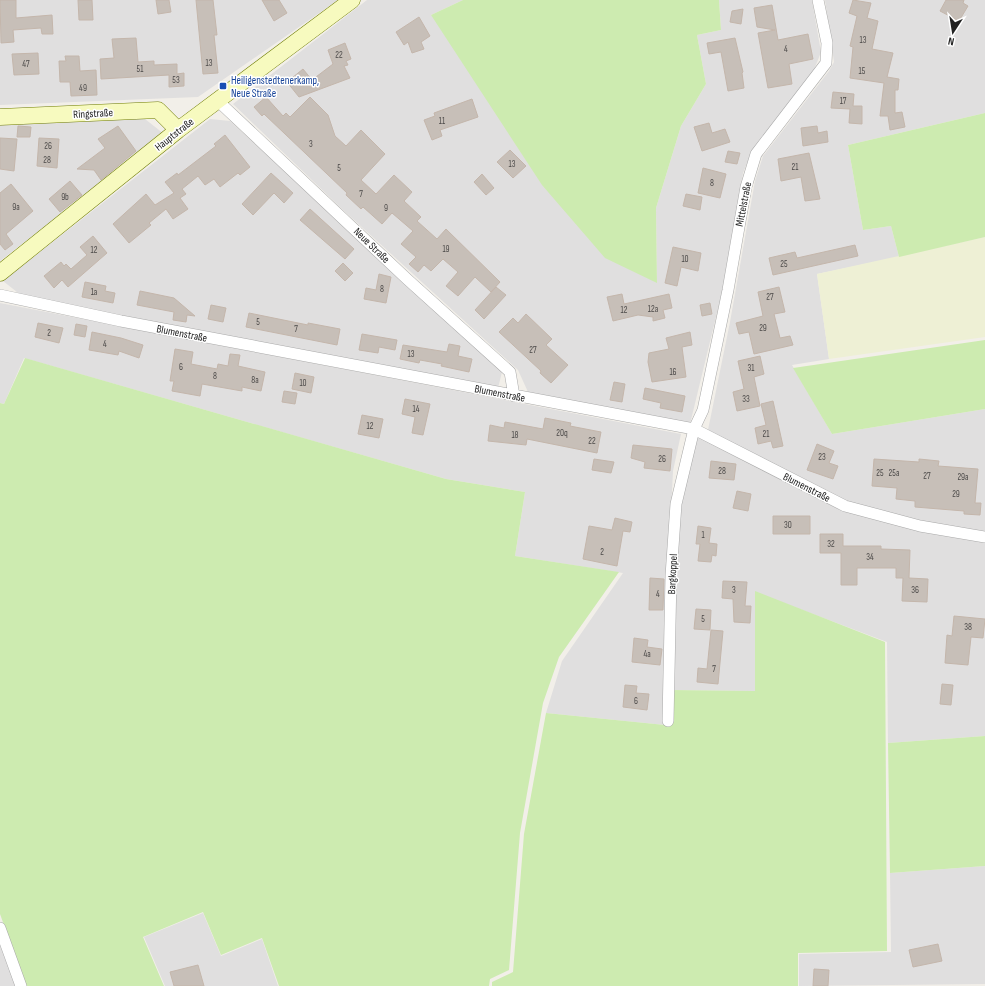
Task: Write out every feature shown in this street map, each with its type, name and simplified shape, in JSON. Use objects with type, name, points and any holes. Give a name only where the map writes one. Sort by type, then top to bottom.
[{"type":"street","name":"Hauptstraße","points":[[0,273],[178,130],[352,0]]},
{"type":"street","name":"Mittelstraße","points":[[694,429],[703,410],[746,187],[752,163],[756,154],[826,63],[827,44],[818,0]]},
{"type":"street","name":"Neue Straße","points":[[218,100],[407,279],[510,372],[514,396]]},
{"type":"street","name":"Ringstraße","points":[[0,117],[158,110],[178,130]]},
{"type":"street","name":"Blumenstraße","points":[[0,295],[121,321],[694,429],[845,506],[920,526],[985,538]]},
{"type":"street","name":"Bargkoppel","points":[[668,721],[671,576],[676,504],[694,429]]},
{"type":"street","points":[[0,928],[22,986]]},
{"type":"shaded area","points":[[0,0],[338,0],[198,97],[0,105]]},
{"type":"shaded area","points":[[367,0],[463,0],[431,15],[657,282],[656,208],[681,126],[706,84],[697,35],[721,30],[719,0],[812,0],[821,52],[812,75],[752,151],[743,173],[724,284],[690,424],[528,392],[518,370],[342,209],[233,104]]},
{"type":"shaded area","points":[[825,0],[985,0],[985,113],[848,145],[863,230],[891,226],[899,257],[817,274],[829,359],[792,365],[832,434],[985,409],[985,533],[919,522],[844,501],[708,430],[730,322],[755,181],[763,156],[829,71],[834,62]]},
{"type":"shaded area","points":[[140,115],[164,134],[0,261],[0,124]]},
{"type":"shaded area","points":[[210,119],[230,121],[502,372],[498,388],[22,296],[3,281]]},
{"type":"shaded area","points":[[0,303],[681,434],[673,471],[668,573],[665,725],[546,713],[562,661],[623,573],[515,556],[525,492],[446,479],[24,358],[4,404],[0,403]]},
{"type":"shaded area","points":[[694,435],[852,513],[985,543],[985,736],[888,743],[887,642],[755,592],[755,691],[671,690],[682,479]]},
{"type":"shaded area","points":[[985,866],[985,984],[799,986],[799,954],[891,952],[890,873]]},
{"type":"shaded area","points":[[203,913],[221,956],[262,939],[278,986],[165,986],[144,937]]},
{"type":"shaded area","points":[[0,936],[18,986],[0,986]]},
{"type":"green space","points":[[463,0],[719,0],[721,30],[697,35],[706,84],[681,126],[656,208],[657,283],[605,258],[542,185],[431,15]]},
{"type":"green space","points":[[985,113],[985,237],[899,257],[891,226],[863,230],[848,145]]},
{"type":"green space","points":[[985,237],[985,337],[829,359],[817,274]]},
{"type":"green space","points":[[985,340],[985,409],[832,434],[793,368]]},
{"type":"green space","points":[[25,358],[446,479],[525,492],[515,556],[619,572],[559,657],[543,703],[520,833],[509,970],[490,979],[489,986],[279,986],[262,938],[221,955],[203,912],[143,937],[164,986],[26,986],[0,914],[0,403],[4,404]]},
{"type":"green space","points":[[755,591],[885,642],[887,951],[798,953],[798,986],[492,986],[492,982],[513,972],[524,834],[546,713],[665,725],[671,690],[755,691]]},
{"type":"green space","points":[[985,736],[985,866],[890,873],[888,743]]},
{"type":"building","points":[[0,0],[16,0],[16,18],[52,15],[53,34],[42,34],[41,28],[13,30],[14,42],[1,43]]},
{"type":"building","points":[[78,0],[92,0],[93,20],[79,20]]},
{"type":"building","points":[[156,0],[169,0],[171,12],[158,14]]},
{"type":"building","points":[[196,0],[213,0],[217,35],[214,35],[218,73],[203,74]]},
{"type":"building","points":[[262,0],[279,0],[287,13],[274,21]]},
{"type":"building","points":[[853,0],[871,3],[867,18],[878,21],[872,49],[893,53],[887,77],[899,79],[898,90],[895,90],[895,113],[902,112],[905,127],[890,130],[888,116],[880,116],[884,83],[850,78],[853,47],[850,46],[857,16],[849,13]]},
{"type":"building","points":[[946,0],[964,0],[963,3],[968,6],[959,21],[940,11]]},
{"type":"building","points":[[772,5],[778,40],[808,34],[813,59],[789,64],[792,84],[768,88],[758,33],[775,30],[757,27],[754,8]]},
{"type":"building","points":[[743,9],[741,24],[730,22],[732,11]]},
{"type":"building","points":[[419,17],[430,36],[421,42],[424,49],[412,53],[408,42],[404,45],[396,32]]},
{"type":"building","points":[[136,38],[138,62],[154,61],[154,65],[177,64],[177,74],[184,73],[184,86],[169,87],[169,75],[101,79],[100,59],[114,58],[112,39]]},
{"type":"building","points":[[735,38],[743,72],[744,88],[728,91],[721,52],[709,54],[707,43]]},
{"type":"building","points":[[345,43],[351,59],[346,61],[348,65],[344,66],[350,78],[299,97],[287,82],[303,69],[312,80],[333,64],[328,50]]},
{"type":"building","points":[[38,53],[39,74],[14,75],[12,54]]},
{"type":"building","points":[[65,56],[79,56],[80,71],[96,70],[97,95],[71,96],[70,82],[60,82],[59,61],[66,61]]},
{"type":"building","points":[[833,92],[854,94],[853,106],[862,106],[862,124],[849,123],[850,109],[831,108]]},
{"type":"building","points":[[266,97],[283,116],[286,113],[290,117],[310,97],[328,115],[335,136],[346,146],[361,130],[385,154],[361,180],[376,194],[394,175],[412,192],[404,201],[421,217],[417,221],[437,239],[446,229],[500,282],[491,292],[475,277],[458,296],[446,286],[458,272],[443,259],[431,271],[424,265],[418,272],[409,264],[416,257],[401,244],[413,231],[392,213],[382,224],[363,207],[361,209],[346,195],[347,193],[264,114],[262,116],[254,107]]},
{"type":"building","points":[[472,99],[478,117],[440,130],[442,136],[432,140],[424,120],[435,116],[434,113]]},
{"type":"building","points":[[709,123],[712,133],[725,129],[730,142],[702,151],[694,127]]},
{"type":"building","points":[[18,126],[31,127],[30,137],[17,137]]},
{"type":"building","points":[[118,126],[136,151],[101,180],[94,170],[77,169],[105,148],[98,139]]},
{"type":"building","points":[[817,126],[818,133],[827,131],[828,142],[803,146],[801,128]]},
{"type":"building","points":[[225,135],[250,167],[240,175],[238,173],[220,187],[214,179],[205,185],[198,176],[182,189],[186,194],[180,198],[188,209],[173,219],[166,209],[149,223],[151,225],[129,243],[113,224],[146,194],[155,205],[174,193],[165,182],[177,173],[178,175],[216,146],[214,144]]},
{"type":"building","points":[[0,138],[17,139],[14,171],[0,169]]},
{"type":"building","points":[[39,138],[59,139],[57,168],[37,166]]},
{"type":"building","points":[[510,150],[526,166],[513,178],[497,162]]},
{"type":"building","points":[[728,151],[740,153],[737,164],[725,162]]},
{"type":"building","points":[[809,153],[820,199],[805,201],[801,177],[781,181],[778,159]]},
{"type":"building","points":[[703,168],[726,174],[720,198],[698,193]]},
{"type":"building","points":[[271,173],[293,193],[284,203],[274,193],[253,215],[242,204]]},
{"type":"building","points":[[482,174],[494,188],[486,195],[474,182]]},
{"type":"building","points":[[70,181],[82,195],[60,212],[49,199]]},
{"type":"building","points":[[11,184],[33,211],[6,234],[13,244],[5,250],[0,244],[0,193]]},
{"type":"building","points":[[686,194],[702,197],[700,210],[683,206]]},
{"type":"building","points":[[310,209],[354,249],[345,259],[300,220]]},
{"type":"building","points":[[93,236],[107,253],[68,287],[62,280],[54,288],[44,276],[61,262],[64,266],[66,264],[71,269],[87,255],[80,247]]},
{"type":"building","points":[[855,245],[858,256],[773,275],[769,258],[795,252],[797,258]]},
{"type":"building","points":[[673,247],[701,253],[698,271],[681,267],[677,286],[665,283]]},
{"type":"building","points":[[343,263],[353,273],[345,281],[335,271]]},
{"type":"building","points":[[379,274],[391,277],[386,303],[364,299],[366,288],[376,290]]},
{"type":"building","points":[[85,282],[106,286],[105,291],[115,293],[113,303],[82,297]]},
{"type":"building","points":[[496,287],[506,295],[484,319],[475,310]]},
{"type":"building","points":[[779,287],[785,312],[774,314],[780,338],[790,336],[793,345],[754,354],[749,332],[739,334],[736,323],[763,316],[758,292]]},
{"type":"building","points":[[140,291],[174,298],[195,316],[187,315],[186,322],[173,320],[174,312],[137,305]]},
{"type":"building","points":[[622,294],[624,304],[669,294],[672,308],[663,310],[665,318],[653,321],[653,317],[638,315],[613,321],[607,297]]},
{"type":"building","points":[[710,303],[712,314],[702,316],[700,305]]},
{"type":"building","points":[[211,305],[226,308],[223,322],[208,319]]},
{"type":"building","points":[[249,313],[308,325],[308,323],[340,329],[337,345],[246,327]]},
{"type":"building","points":[[526,314],[552,339],[546,345],[568,365],[551,383],[540,373],[541,371],[499,332],[513,318],[518,323]]},
{"type":"building","points":[[38,323],[63,328],[59,343],[35,337]]},
{"type":"building","points":[[76,324],[87,326],[85,337],[74,335]]},
{"type":"building","points":[[92,332],[121,338],[143,345],[139,358],[119,351],[118,355],[89,350]]},
{"type":"building","points":[[690,332],[692,345],[682,347],[686,377],[652,382],[648,362],[649,353],[669,349],[666,338]]},
{"type":"building","points":[[362,334],[397,340],[395,350],[379,347],[378,353],[359,350]]},
{"type":"building","points":[[449,344],[460,346],[458,356],[472,359],[469,372],[441,366],[442,364],[420,360],[419,363],[400,359],[403,345],[447,352]]},
{"type":"building","points":[[175,349],[193,352],[191,364],[217,369],[218,364],[228,366],[230,354],[240,355],[238,366],[265,372],[261,391],[242,387],[242,391],[202,384],[200,396],[172,391],[174,381],[170,381]]},
{"type":"building","points":[[760,356],[764,374],[754,377],[760,406],[737,411],[733,392],[744,389],[738,361]]},
{"type":"building","points":[[295,373],[314,377],[311,393],[292,389]]},
{"type":"building","points":[[614,382],[625,384],[622,402],[610,400]]},
{"type":"building","points":[[645,388],[685,396],[682,412],[660,408],[661,403],[643,399]]},
{"type":"building","points":[[284,391],[297,393],[295,404],[282,402]]},
{"type":"building","points":[[405,399],[430,404],[423,435],[412,433],[415,417],[402,414]]},
{"type":"building","points":[[773,401],[783,446],[773,448],[771,441],[758,444],[755,428],[766,425],[761,404]]},
{"type":"building","points":[[362,415],[383,419],[379,438],[358,434]]},
{"type":"building","points":[[545,418],[571,423],[570,426],[601,432],[597,453],[527,439],[526,445],[488,441],[490,425],[504,428],[505,422],[543,429]]},
{"type":"building","points":[[817,444],[834,451],[829,463],[838,466],[833,479],[807,470]]},
{"type":"building","points":[[633,445],[672,449],[670,471],[644,468],[645,462],[631,458]]},
{"type":"building","points":[[594,459],[614,462],[611,473],[592,470]]},
{"type":"building","points":[[874,459],[919,462],[919,459],[939,461],[938,466],[978,469],[975,503],[981,503],[980,515],[964,514],[964,511],[915,507],[915,501],[896,499],[897,488],[872,486]]},
{"type":"building","points":[[711,461],[736,464],[734,480],[709,478]]},
{"type":"building","points":[[737,491],[751,494],[748,511],[733,508]]},
{"type":"building","points":[[773,516],[810,516],[810,534],[773,534]]},
{"type":"building","points":[[615,518],[632,522],[630,532],[623,531],[617,566],[583,559],[589,526],[612,530]]},
{"type":"building","points":[[698,526],[711,528],[709,543],[717,544],[716,556],[712,555],[711,562],[698,561],[700,544],[696,544]]},
{"type":"building","points":[[820,534],[843,534],[843,546],[881,546],[881,549],[910,550],[909,578],[928,579],[927,602],[902,601],[903,578],[896,578],[896,568],[857,568],[857,585],[841,585],[841,553],[820,553]]},
{"type":"building","points":[[650,578],[664,579],[663,610],[649,610]]},
{"type":"building","points":[[723,581],[747,582],[745,606],[751,606],[750,623],[734,622],[733,599],[722,598]]},
{"type":"building","points":[[696,609],[711,610],[710,630],[694,629]]},
{"type":"building","points":[[954,616],[985,619],[983,638],[971,637],[968,665],[945,663],[947,635],[952,636]]},
{"type":"building","points":[[711,630],[723,631],[718,684],[697,682],[698,668],[707,669]]},
{"type":"building","points":[[634,638],[648,640],[647,647],[662,649],[660,665],[632,662]]},
{"type":"building","points":[[942,684],[953,685],[951,705],[940,704]]},
{"type":"building","points":[[625,685],[637,686],[636,693],[649,694],[647,710],[623,707]]},
{"type":"building","points":[[938,944],[942,961],[913,967],[909,950]]},
{"type":"building","points":[[198,965],[204,986],[174,986],[170,972]]},
{"type":"building","points":[[814,969],[829,970],[828,986],[813,986]]},
{"type":"place","name":"Heiligenstedtenerkamp, Neue Straße","points":[[223,86]]}]
